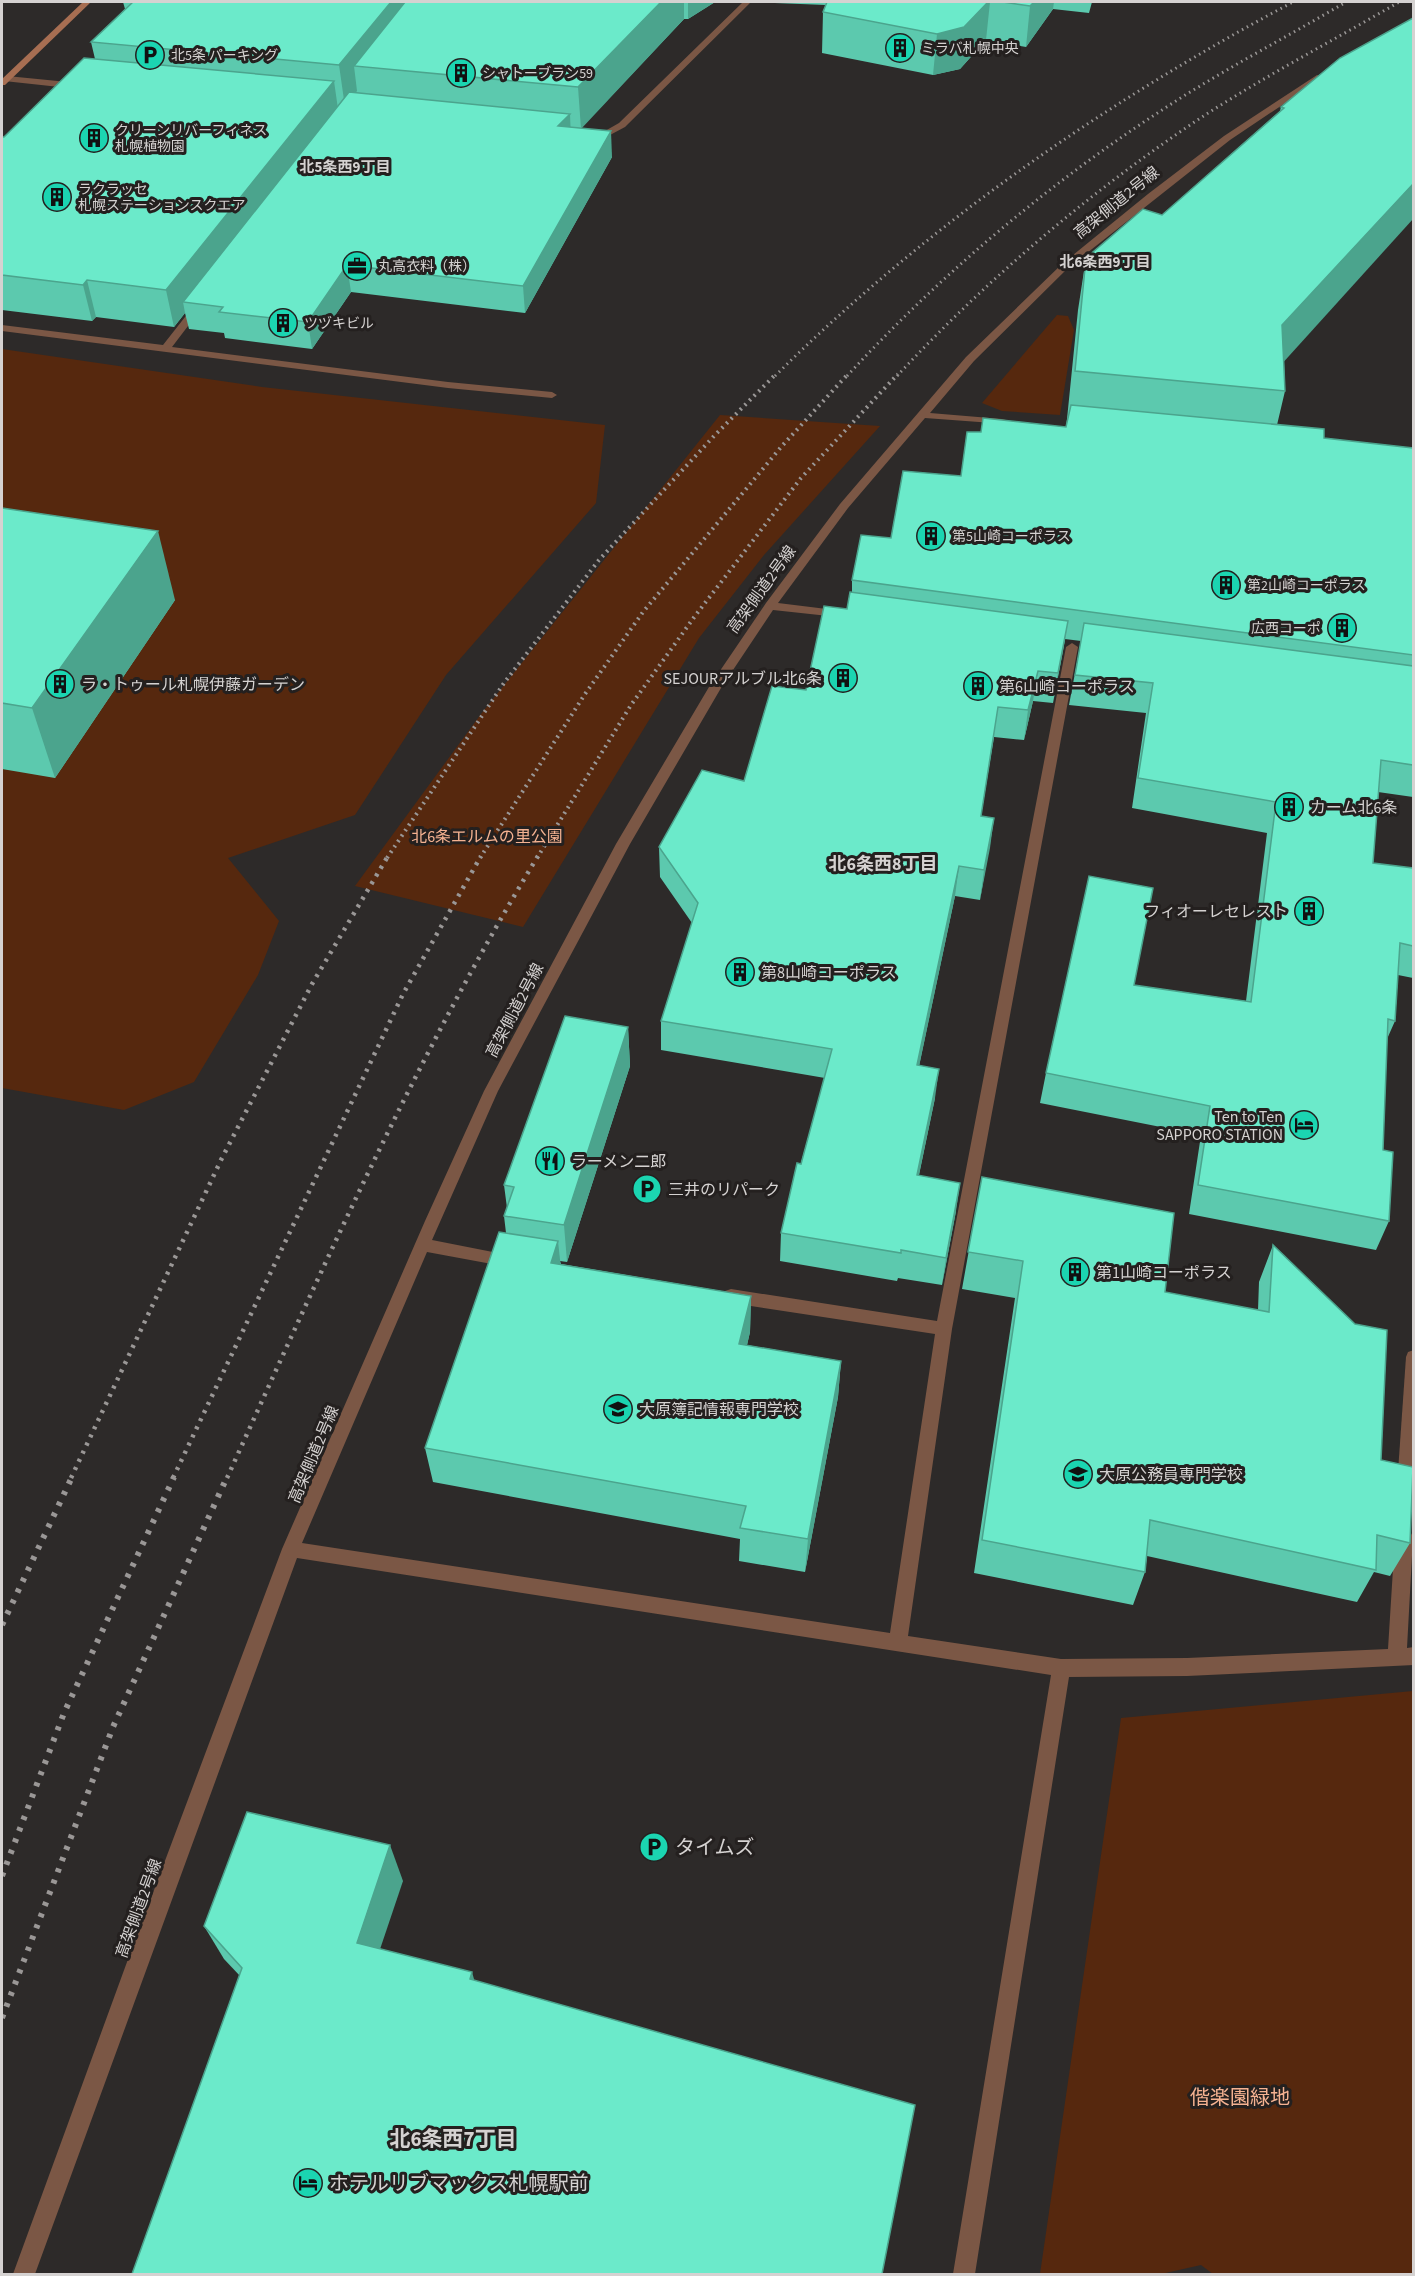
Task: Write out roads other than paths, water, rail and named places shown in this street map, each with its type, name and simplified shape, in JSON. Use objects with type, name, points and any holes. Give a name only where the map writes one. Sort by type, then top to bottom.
[{"type":"street","points":[[4,81],[87,2]]},
{"type":"street","points":[[587,135],[607,133],[622,125],[747,2]]},
{"type":"street","name":"高架側道2号線","points":[[24,2274],[291,1549],[423,1245],[491,1091],[617,854],[715,687],[770,606],[844,506],[970,359],[1065,266],[1227,138],[1336,67]]},
{"type":"street","points":[[4,81],[86,87]]},
{"type":"street","points":[[166,348],[204,298]]},
{"type":"street","points":[[2,327],[448,385],[552,395]]},
{"type":"street","points":[[921,415],[1019,424]]},
{"type":"street","points":[[770,606],[856,617]]},
{"type":"street","points":[[898,1643],[944,1329],[1072,647]]},
{"type":"street","points":[[423,1245],[520,1263]]},
{"type":"street","points":[[720,1294],[944,1329]]},
{"type":"street","points":[[291,1549],[1061,1668],[1187,1667],[1405,1657],[1405,1512],[1413,1357]]},
{"type":"street","points":[[964,2274],[1054,1725],[1061,1668]]},
{"type":"railway","points":[[775,376],[893,268],[1020,170],[1154,82],[1293,2]]},
{"type":"railway","points":[[847,376],[919,302],[957,267],[1036,200],[1077,169],[1184,96],[1346,2]]},
{"type":"railway","points":[[897,376],[1004,270],[1120,175],[1226,102],[1399,2]]},
{"type":"railway","points":[[387,858],[504,683],[599,560],[714,436],[776,374]]},
{"type":"railway","points":[[480,858],[585,694],[643,612],[782,446],[848,374]]},
{"type":"railway","points":[[537,858],[631,705],[695,616],[801,478],[898,374]]},
{"type":"railway","points":[[71,1478],[221,1160],[312,984],[388,856]]},
{"type":"railway","points":[[173,1478],[403,994],[481,856]]},
{"type":"railway","points":[[227,1478],[373,1163],[452,1007],[538,856]]},
{"type":"railway","points":[[2,1625],[72,1477]]},
{"type":"railway","points":[[2,1876],[64,1713],[174,1477]]},
{"type":"railway","points":[[2,2018],[113,1727],[227,1477]]},
{"type":"place","name":"ミラバ札幌中央","points":[[900,48]]},
{"type":"place","name":"北5条 パーキング","points":[[150,55]]},
{"type":"place","name":"シャトーブラン59","points":[[461,73]]},
{"type":"place","name":"クリーンリバーフィネス 札幌植物園","points":[[94,138]]},
{"type":"place","name":"ラクラッセ 札幌ステーションスクエア","points":[[57,197]]},
{"type":"place","name":"丸高衣料（株）","points":[[357,266]]},
{"type":"place","name":"ツヅキビル","points":[[283,323]]},
{"type":"place","name":"第5山崎コーポラス","points":[[931,536]]},
{"type":"place","name":"第2山崎コーポラス","points":[[1226,585]]},
{"type":"place","name":"広西コーポ","points":[[1342,628]]},
{"type":"place","name":"SEJOURアルブル北6条","points":[[843,678]]},
{"type":"place","name":"ラ・トゥール札幌伊藤ガーデン","points":[[60,684]]},
{"type":"place","name":"第6山崎コーポラス","points":[[978,686]]},
{"type":"place","name":"カーム北6条","points":[[1289,807]]},
{"type":"place","name":"フィオーレセレスト","points":[[1309,911]]},
{"type":"place","name":"第8山崎コーポラス","points":[[740,972]]},
{"type":"place","name":"Ten to Ten SAPPORO STATION","points":[[1304,1125]]},
{"type":"place","name":"ラーメン二郎","points":[[550,1161]]},
{"type":"place","name":"三井のリパーク","points":[[647,1189]]},
{"type":"place","name":"第1山崎コーポラス","points":[[1075,1272]]},
{"type":"place","name":"大原簿記情報専門学校","points":[[618,1409]]},
{"type":"place","name":"大原公務員専門学校","points":[[1078,1474]]},
{"type":"place","name":"タイムズ","points":[[654,1847]]},
{"type":"place","name":"ホテルリブマックス札幌駅前","points":[[308,2183]]},
{"type":"district","name":"北5条西9丁目","points":[[345,167]]},
{"type":"district","name":"北6条西9丁目","points":[[1105,262]]},
{"type":"district","name":"北6条西8丁目","points":[[883,864]]},
{"type":"district","name":"北6条西7丁目","points":[[453,2139]]},
{"type":"park label","name":"北6条エルムの里公園","points":[[487,836]]},
{"type":"park label","name":"偕楽園緑地","points":[[1240,2097]]}]
